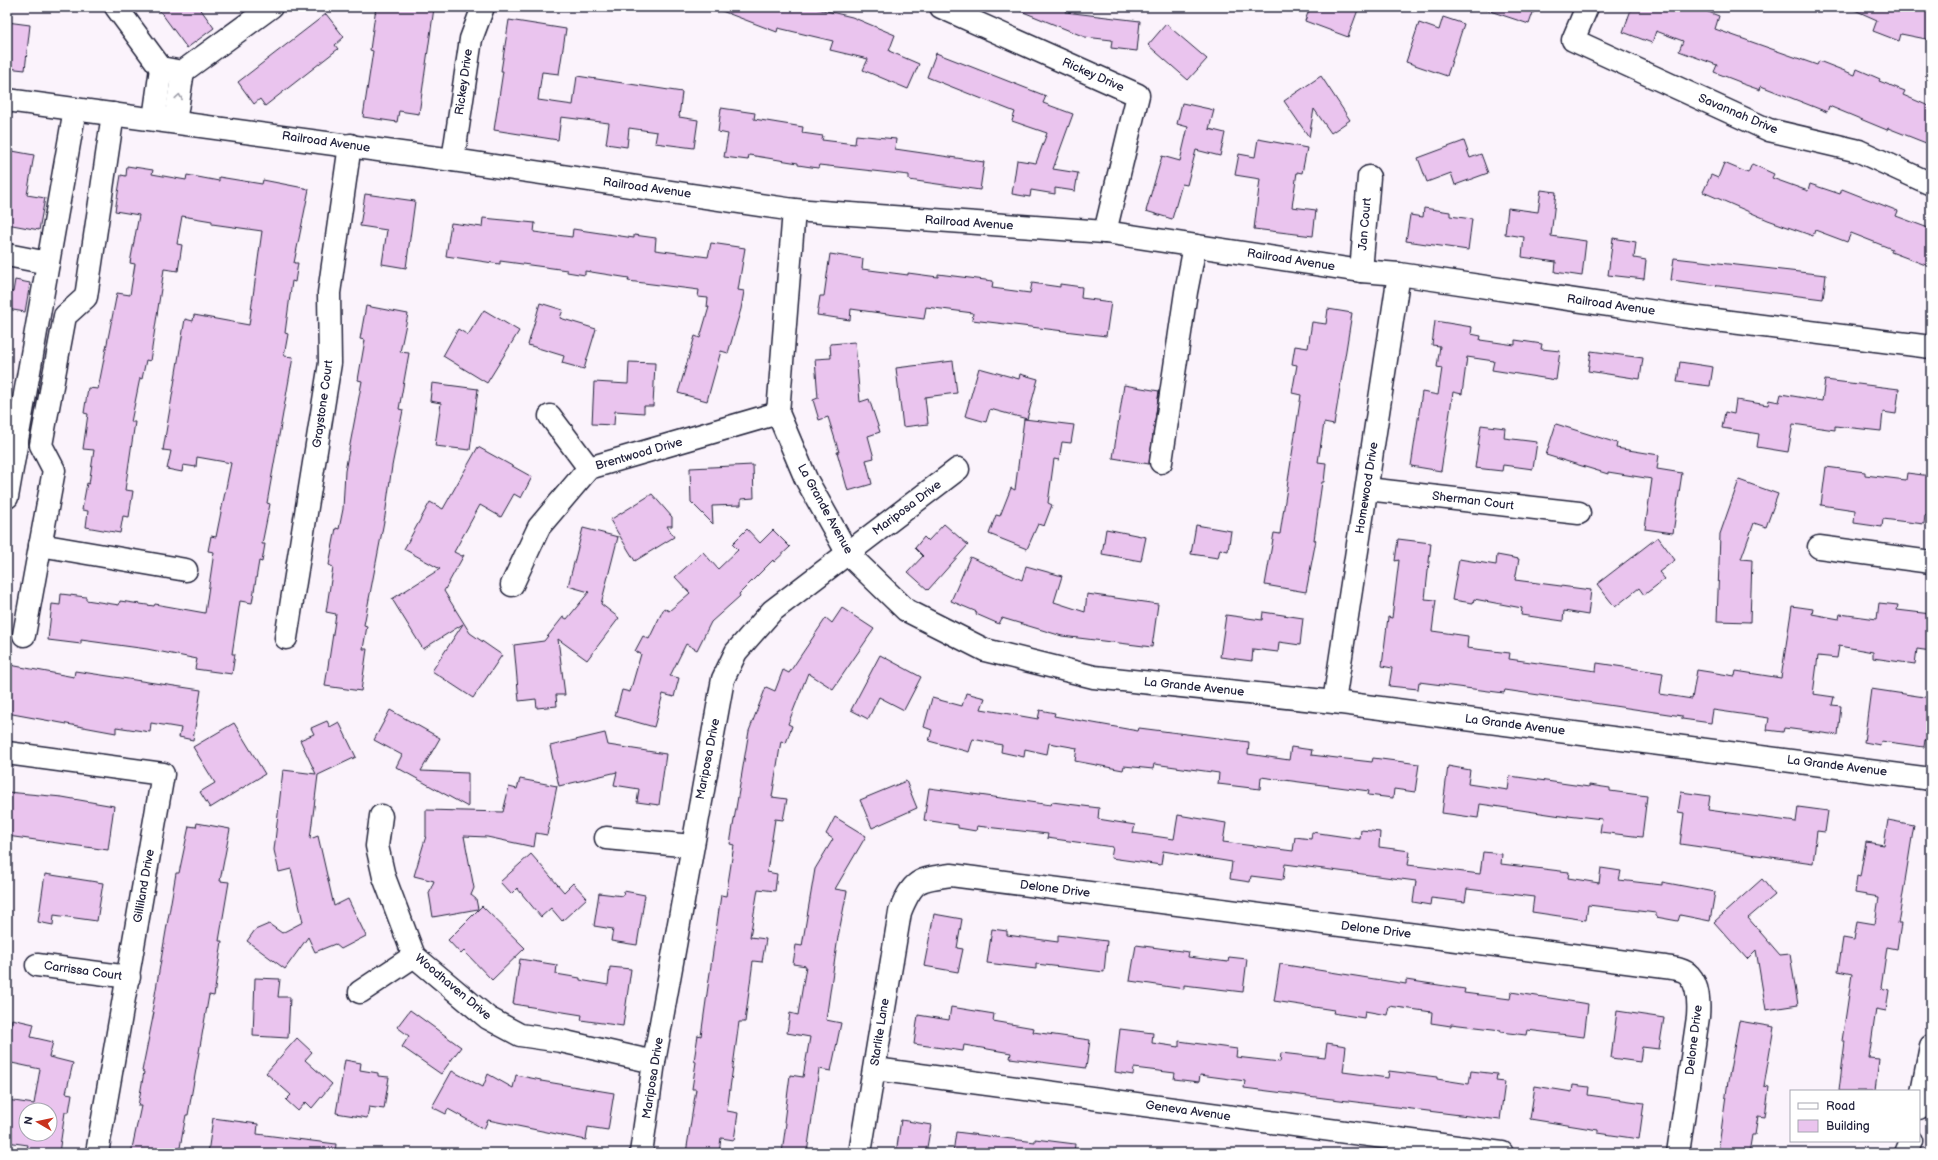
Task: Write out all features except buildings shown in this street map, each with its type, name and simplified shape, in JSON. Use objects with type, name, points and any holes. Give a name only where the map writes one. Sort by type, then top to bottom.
[{"type":"street","points":[[116,7],[161,68],[154,119]]},
{"type":"street","points":[[161,68],[183,71],[271,7]]},
{"type":"street","name":"Rickey Drive","points":[[453,160],[471,39],[483,7]]},
{"type":"street","name":"Rickey Drive","points":[[941,7],[1138,95],[1104,232]]},
{"type":"street","name":"Savannah Drive","points":[[1587,7],[1573,40],[1769,130],[1859,151],[1931,184]]},
{"type":"street","points":[[175,122],[183,71]]},
{"type":"street","name":"Railroad Avenue","points":[[7,100],[453,160],[794,210],[1104,232],[1361,271],[1399,274],[1683,316],[1931,347]]},
{"type":"street","points":[[7,497],[10,458],[48,263],[75,109]]},
{"type":"street","points":[[24,635],[54,470],[41,445],[65,316],[86,297],[113,114]]},
{"type":"street","name":"Graystone Court","points":[[286,638],[330,363],[329,293],[350,146]]},
{"type":"street","name":"Jan Court","points":[[1361,271],[1369,177]]},
{"type":"street","name":"La Grande Avenue","points":[[794,210],[778,413],[806,479],[848,554],[906,610],[985,650],[1094,677],[1334,702],[1931,778]]},
{"type":"street","points":[[1161,462],[1186,292],[1195,246]]},
{"type":"street","points":[[7,255],[48,263]]},
{"type":"street","name":"Homewood Drive","points":[[1334,702],[1399,274]]},
{"type":"street","name":"Brentwood Drive","points":[[512,585],[539,527],[589,468],[778,413]]},
{"type":"street","points":[[550,416],[589,468]]},
{"type":"street","name":"Mariposa Drive","points":[[641,1153],[654,1062],[723,679],[736,652],[772,611],[958,469]]},
{"type":"street","name":"Sherman Court","points":[[1367,489],[1579,513]]},
{"type":"street","points":[[40,546],[186,570]]},
{"type":"street","points":[[1819,547],[1931,562]]},
{"type":"street","name":"Gilliland Drive","points":[[7,753],[163,774],[129,978],[97,1153]]},
{"type":"street","name":"Woodhaven Drive","points":[[381,816],[377,846],[384,877],[414,956],[488,1018],[520,1035],[561,1042],[654,1062]]},
{"type":"street","points":[[606,838],[692,846]]},
{"type":"street","name":"Delone Drive","points":[[900,912],[910,888],[918,882],[928,878],[951,875],[1665,966],[1682,970],[1689,974],[1699,999],[1698,1017],[1678,1153]]},
{"type":"street","name":"Starlite Lane","points":[[860,1153],[900,912]]},
{"type":"street","points":[[360,992],[414,956]]},
{"type":"street","name":"Carrissa Court","points":[[37,965],[129,978]]},
{"type":"street","points":[[1920,1103],[1931,1046]]},
{"type":"street","name":"Geneva Avenue","points":[[874,1069],[1502,1153]]},
{"type":"street","points":[[1906,1153],[1911,1142]]}]
